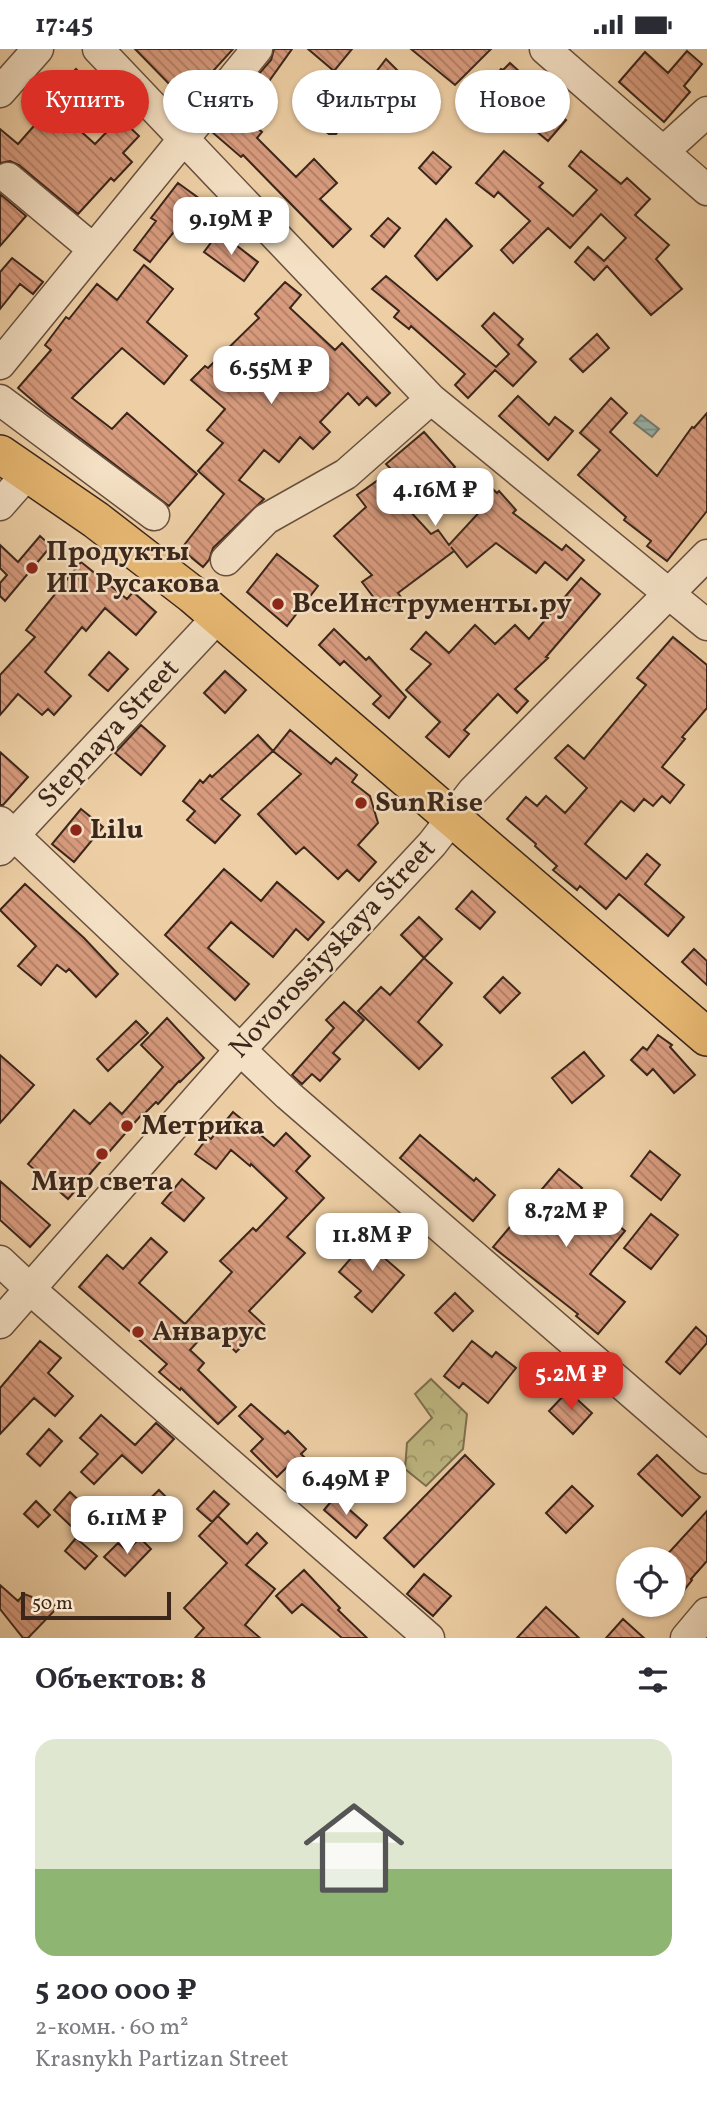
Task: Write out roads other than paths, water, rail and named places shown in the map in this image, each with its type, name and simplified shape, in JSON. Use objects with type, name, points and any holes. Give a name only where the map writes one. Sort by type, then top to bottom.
[{"type":"main road","points":[[14,463],[96,520],[192,595],[707,1037]]},
{"type":"street","points":[[0,92],[38,49]]},
{"type":"street","points":[[98,49],[430,399],[707,625]]},
{"type":"street","points":[[0,364],[257,49]]},
{"type":"street","points":[[545,49],[707,190]]},
{"type":"street","points":[[663,152],[707,112]]},
{"type":"street","points":[[8,178],[93,249]]},
{"type":"street","points":[[226,560],[266,519],[346,474],[430,399]]},
{"type":"street","points":[[0,400],[154,515]]},
{"type":"street","points":[[0,505],[14,463]]},
{"type":"street","name":"Novorossiyskaya Street","points":[[0,1323],[240,1049],[423,854],[474,791],[707,555]]},
{"type":"street","name":"Stepnaya Street","points":[[5,836],[218,617]]},
{"type":"street","points":[[5,836],[299,1104],[707,1458]]},
{"type":"street","points":[[0,1261],[429,1638]]},
{"type":"street","points":[[686,1638],[707,1613]]},
{"type":"water","points":[[641,415],[659,429],[652,437],[634,423]]},
{"type":"place","name":"Продукты ИП Русакова","points":[[32,568]]},
{"type":"place","name":"ВсеИнструменты.ру","points":[[278,604]]},
{"type":"place","name":"SunRise","points":[[361,803]]},
{"type":"place","name":"Lilu","points":[[76,830]]},
{"type":"place","name":"Метрика","points":[[127,1126]]},
{"type":"place","name":"Мир света","points":[[102,1154]]},
{"type":"place","name":"Анварус","points":[[138,1332]]}]
